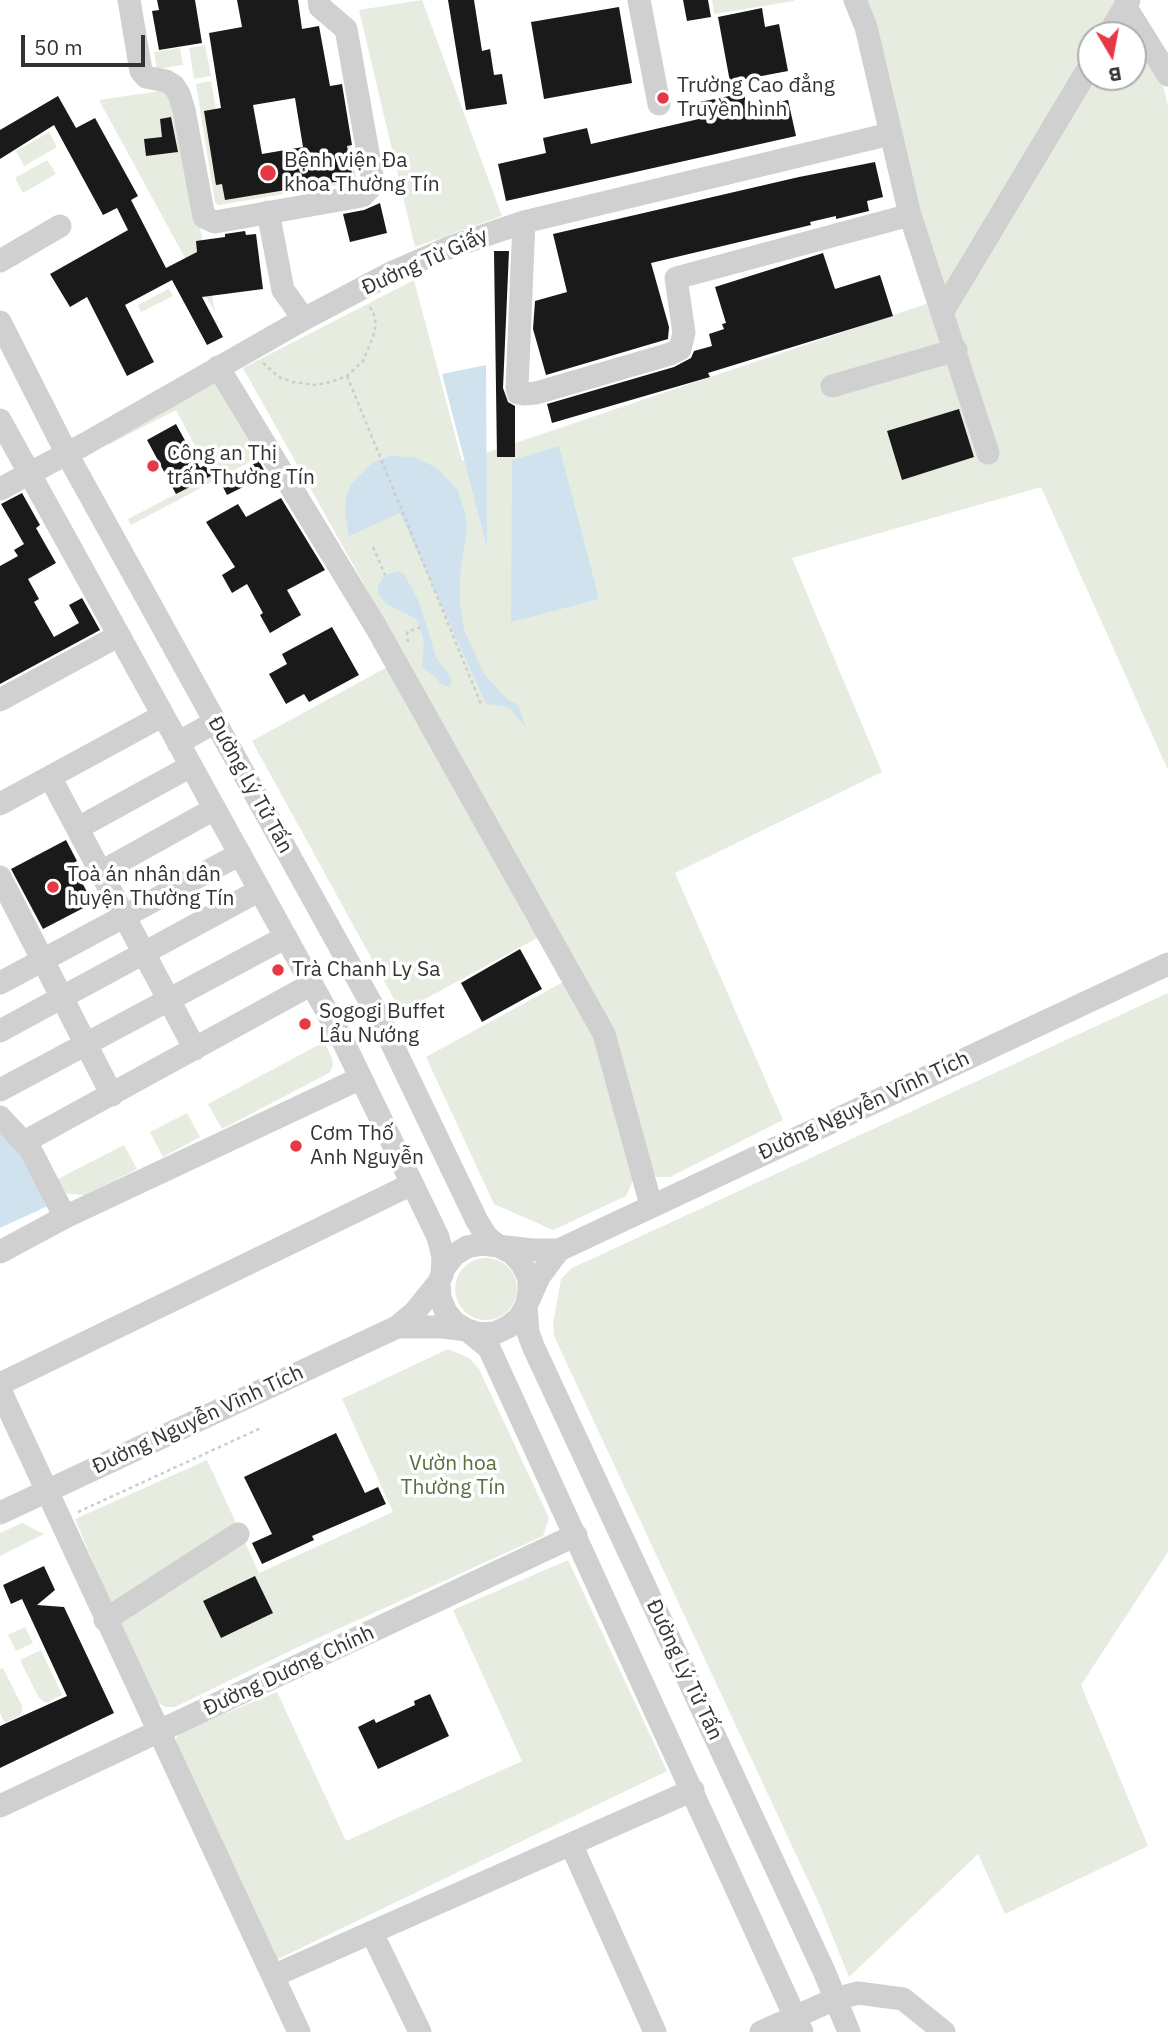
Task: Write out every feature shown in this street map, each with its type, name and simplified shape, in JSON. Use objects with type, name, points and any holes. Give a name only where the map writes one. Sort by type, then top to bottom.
[{"type":"street","points":[[129,0],[141,71],[146,77],[166,81],[174,86],[179,94],[204,217],[215,222],[362,196],[369,190],[372,175],[346,29],[320,7],[319,0]]},
{"type":"street","points":[[639,0],[659,104]]},
{"type":"street","points":[[856,0],[866,27],[910,215],[988,453]]},
{"type":"street","points":[[1116,21],[1127,3],[1168,75]]},
{"type":"street","points":[[943,311],[1077,87]]},
{"type":"street","name":"Đường Từ Giấy","points":[[0,489],[67,454],[304,319],[393,272],[448,248],[524,222],[890,134]]},
{"type":"street","points":[[268,212],[283,290],[304,319]]},
{"type":"street","points":[[524,222],[517,388],[519,393],[524,394],[550,389],[680,349],[684,333],[676,278],[910,215]]},
{"type":"street","points":[[0,261],[60,226]]},
{"type":"street","name":"Đường Lý Tử Tấn","points":[[0,322],[67,454],[382,1023],[477,1221],[487,1237],[498,1246]]},
{"type":"street","points":[[832,386],[956,350]]},
{"type":"street","points":[[218,367],[376,627],[604,1034],[651,1205]]},
{"type":"street","name":"Đường Lý Tử Tấn","points":[[0,420],[312,984],[361,1078],[438,1237],[443,1257],[441,1279]]},
{"type":"street","points":[[0,700],[118,636]]},
{"type":"street","points":[[0,804],[162,716]]},
{"type":"street","points":[[178,743],[215,722]]},
{"type":"street","points":[[78,828],[191,766]]},
{"type":"street","points":[[50,777],[195,1049]]},
{"type":"street","points":[[101,872],[215,809]]},
{"type":"street","points":[[0,983],[240,854]]},
{"type":"street","points":[[0,877],[112,1095]]},
{"type":"street","points":[[0,1031],[260,890]]},
{"type":"street","points":[[0,1090],[286,937]]},
{"type":"street","name":"Đường Nguyễn Vĩnh Tích","points":[[559,1250],[1168,964]]},
{"type":"street","points":[[24,1142],[312,984]]},
{"type":"street","points":[[3,1248],[361,1078]]},
{"type":"street","points":[[0,1117],[30,1149],[65,1217]]},
{"type":"street","points":[[0,1384],[412,1184]]},
{"type":"street","points":[[397,1326],[414,1313],[441,1279],[454,1255],[467,1247],[482,1244],[559,1250]]},
{"type":"street","points":[[498,1246],[512,1253],[522,1264],[528,1279],[526,1306]]},
{"type":"street","points":[[397,1326],[443,1327],[481,1334],[495,1333],[508,1327],[519,1318],[539,1278],[559,1250]]},
{"type":"street","points":[[441,1279],[440,1298],[446,1312],[455,1323],[467,1330]]},
{"type":"street","name":"Đường Lý Tử Tấn","points":[[526,1306],[528,1332],[533,1346],[849,2032]]},
{"type":"street","name":"Đường Nguyễn Vĩnh Tích","points":[[0,1513],[397,1326]]},
{"type":"street","name":"Đường Lý Tử Tấn","points":[[467,1330],[481,1339],[498,1364],[799,2024]]},
{"type":"street","points":[[0,1390],[299,2032]]},
{"type":"street","points":[[106,1619],[238,1534]]},
{"type":"street","name":"Đường Dương Chính","points":[[0,1806],[576,1535]]},
{"type":"street","points":[[274,1976],[693,1790]]},
{"type":"street","points":[[570,1844],[655,2032]]},
{"type":"street","points":[[372,1933],[420,2032]]},
{"type":"street","points":[[761,2032],[799,2024],[835,1999],[858,1993],[903,1999],[944,2032]]},
{"type":"path","points":[[254,347],[266,367],[279,377],[293,382],[314,385],[346,376],[363,361],[376,324],[373,311],[354,293]]},
{"type":"path","points":[[346,376],[481,704]]},
{"type":"path","points":[[373,547],[385,575]]},
{"type":"path","points":[[59,1521],[261,1428]]},
{"type":"green space","points":[[422,0],[502,216],[415,247],[359,10]]},
{"type":"green space","points":[[712,0],[794,0],[794,1],[714,14]]},
{"type":"green space","points":[[864,0],[1130,0],[1138,21],[1077,21],[1077,91],[1147,91],[1147,42],[1161,77],[1168,106],[1168,770],[1041,487],[792,558],[882,772],[675,873],[783,1120],[670,1177],[656,1177],[650,1170],[606,1016],[243,368],[414,280],[462,461],[944,298]]},
{"type":"green space","points":[[205,45],[211,76],[194,79],[189,48]]},
{"type":"green space","points":[[180,48],[183,65],[157,69],[154,52]]},
{"type":"green space","points":[[211,81],[225,160],[350,140],[357,182],[218,205],[215,202],[196,84]]},
{"type":"green space","points":[[167,90],[180,111],[215,313],[99,100]]},
{"type":"green space","points":[[49,132],[57,147],[24,166],[16,151]]},
{"type":"green space","points":[[47,160],[56,174],[23,193],[15,178]]},
{"type":"green space","points":[[169,289],[173,296],[141,312],[138,305]]},
{"type":"green space","points":[[230,375],[272,450],[131,525],[128,519],[211,476],[176,410],[108,445],[106,439]]},
{"type":"green space","points":[[391,665],[539,937],[401,1012],[252,741]]},
{"type":"green space","points":[[565,981],[596,1039],[634,1179],[626,1196],[553,1230],[494,1204],[426,1057]]},
{"type":"green space","points":[[1168,993],[1168,1552],[1081,1685],[1148,1846],[1005,1914],[978,1854],[849,1977],[821,1908],[554,1336],[553,1324],[561,1279],[572,1268]]},
{"type":"green space","points":[[324,1042],[332,1058],[333,1066],[329,1073],[222,1129],[208,1104]]},
{"type":"green space","points":[[187,1113],[200,1137],[163,1157],[150,1132]]},
{"type":"green space","points":[[124,1145],[137,1169],[86,1195],[61,1193],[54,1181]]},
{"type":"green space","points":[[480,1258],[492,1258],[508,1267],[515,1277],[515,1301],[508,1311],[492,1320],[480,1320],[469,1315],[460,1306],[455,1295],[455,1283],[460,1272],[469,1263]]},
{"type":"green space","name":"Vườn hoa Thường Tín","points":[[448,1349],[469,1358],[479,1369],[549,1518],[543,1536],[294,1649],[175,1707],[166,1707],[151,1699],[75,1519],[207,1460],[259,1573],[393,1512],[342,1399]]},
{"type":"green space","points":[[22,1523],[44,1534],[0,1556],[0,1533]]},
{"type":"green space","points":[[568,1560],[667,1771],[272,1962],[176,1748],[176,1738],[182,1731],[277,1692],[346,1841],[522,1761],[453,1610]]},
{"type":"green space","points":[[25,1627],[33,1643],[16,1651],[8,1635]]},
{"type":"green space","points":[[41,1650],[62,1695],[46,1703],[39,1698],[20,1660]]},
{"type":"green space","points":[[3,1668],[22,1706],[21,1715],[5,1723],[0,1713],[0,1669]]},
{"type":"water","points":[[486,365],[487,547],[442,374]]},
{"type":"water","points":[[559,446],[599,599],[511,622],[512,460]]},
{"type":"water","points":[[389,456],[414,457],[437,468],[457,489],[467,527],[460,577],[464,630],[484,674],[507,699],[518,705],[526,728],[511,709],[486,704],[400,513],[349,536],[345,512],[346,497],[351,484],[372,463]]},
{"type":"water","points":[[398,571],[404,574],[419,602],[436,657],[452,680],[449,687],[441,684],[422,666],[424,640],[417,619],[386,604],[378,592],[378,586],[385,575]]},
{"type":"water","points":[[0,1129],[21,1153],[52,1204],[0,1228]]},
{"type":"building","points":[[157,0],[195,0],[202,43],[159,50],[152,11],[159,10]]},
{"type":"building","points":[[237,0],[298,0],[302,29],[319,26],[330,86],[342,84],[352,145],[347,146],[353,179],[225,200],[222,184],[216,185],[204,111],[221,108],[209,33],[242,27]],"holes":[[[295,98],[303,147],[262,154],[253,105]]]},
{"type":"building","points":[[448,0],[474,0],[482,51],[490,49],[494,75],[502,74],[507,104],[466,110]]},
{"type":"building","points":[[683,0],[708,0],[711,17],[687,21]]},
{"type":"building","points":[[619,7],[632,83],[544,99],[531,22]]},
{"type":"building","points":[[762,8],[765,27],[779,24],[788,71],[730,82],[718,17]]},
{"type":"building","points":[[744,93],[747,109],[788,100],[796,136],[506,201],[498,164],[546,153],[543,138],[587,128],[591,144],[703,118],[700,102]]},
{"type":"building","points":[[58,96],[76,128],[95,118],[138,196],[131,200],[166,268],[197,252],[196,241],[245,231],[246,235],[256,234],[263,289],[202,297],[223,337],[207,345],[172,280],[125,305],[154,362],[127,376],[87,297],[70,307],[50,274],[128,230],[117,208],[103,215],[54,125],[0,159],[0,130]]},
{"type":"building","points":[[171,117],[178,152],[146,156],[144,139],[162,137],[160,119]]},
{"type":"building","points":[[875,162],[883,197],[867,201],[869,211],[810,222],[811,225],[651,263],[669,327],[668,339],[546,375],[533,329],[535,301],[567,292],[553,234]]},
{"type":"building","points":[[380,203],[387,233],[350,242],[343,214],[364,210]]},
{"type":"building","points":[[494,251],[509,251],[503,388],[508,402],[515,406],[515,457],[497,457]]},
{"type":"building","points":[[823,253],[835,289],[880,275],[893,316],[708,373],[710,377],[552,423],[547,404],[674,367],[691,358],[694,351],[712,346],[709,334],[724,329],[722,324],[726,323],[715,287]]},
{"type":"building","points":[[959,409],[974,457],[902,480],[887,431]]},
{"type":"building","points":[[176,424],[200,468],[205,465],[211,476],[176,494],[147,440]]},
{"type":"building","points":[[259,461],[267,475],[227,495],[220,481]]},
{"type":"building","points":[[22,493],[40,525],[36,528],[56,563],[28,579],[39,599],[34,602],[54,637],[79,623],[69,605],[82,598],[100,630],[0,684],[0,566],[18,556],[14,550],[24,544],[1,504]]},
{"type":"building","points":[[281,498],[325,570],[287,590],[301,615],[270,633],[260,615],[263,613],[247,584],[232,593],[222,575],[235,567],[206,522],[238,504],[246,517]]},
{"type":"building","points":[[332,627],[359,675],[309,702],[304,694],[286,704],[269,674],[287,664],[282,654]]},
{"type":"building","name":"Toà án nhân dân huyện Thường Tín","points":[[66,840],[77,861],[72,864],[93,903],[43,929],[11,869]]},
{"type":"building","points":[[520,949],[542,989],[482,1022],[461,983]]},
{"type":"building","points":[[336,1433],[365,1493],[378,1487],[386,1504],[312,1536],[314,1540],[262,1564],[252,1543],[272,1534],[244,1477]]},
{"type":"building","points":[[44,1566],[55,1590],[37,1605],[64,1607],[114,1713],[0,1768],[0,1726],[67,1696],[22,1599],[11,1604],[3,1585]]},
{"type":"building","points":[[255,1576],[273,1613],[221,1638],[203,1601]]},
{"type":"building","points":[[430,1694],[449,1736],[378,1769],[358,1727],[374,1719],[376,1723],[415,1705],[414,1701]]},
{"type":"place","name":"Trường Cao đẳng Truyền hình","points":[[663,98]]},
{"type":"place","name":"Bệnh viện Đa khoa Thường Tín","points":[[268,173]]},
{"type":"place","name":"Công an Thị trấn Thường Tín","points":[[153,466]]},
{"type":"place","name":"Toà án nhân dân huyện Thường Tín","points":[[53,887]]},
{"type":"place","name":"Trà Chanh Ly Sa","points":[[278,970]]},
{"type":"place","name":"Sogogi Buffet Lẩu Nướng","points":[[305,1024]]},
{"type":"place","name":"Cơm Thố Anh Nguyễn","points":[[296,1146]]}]
